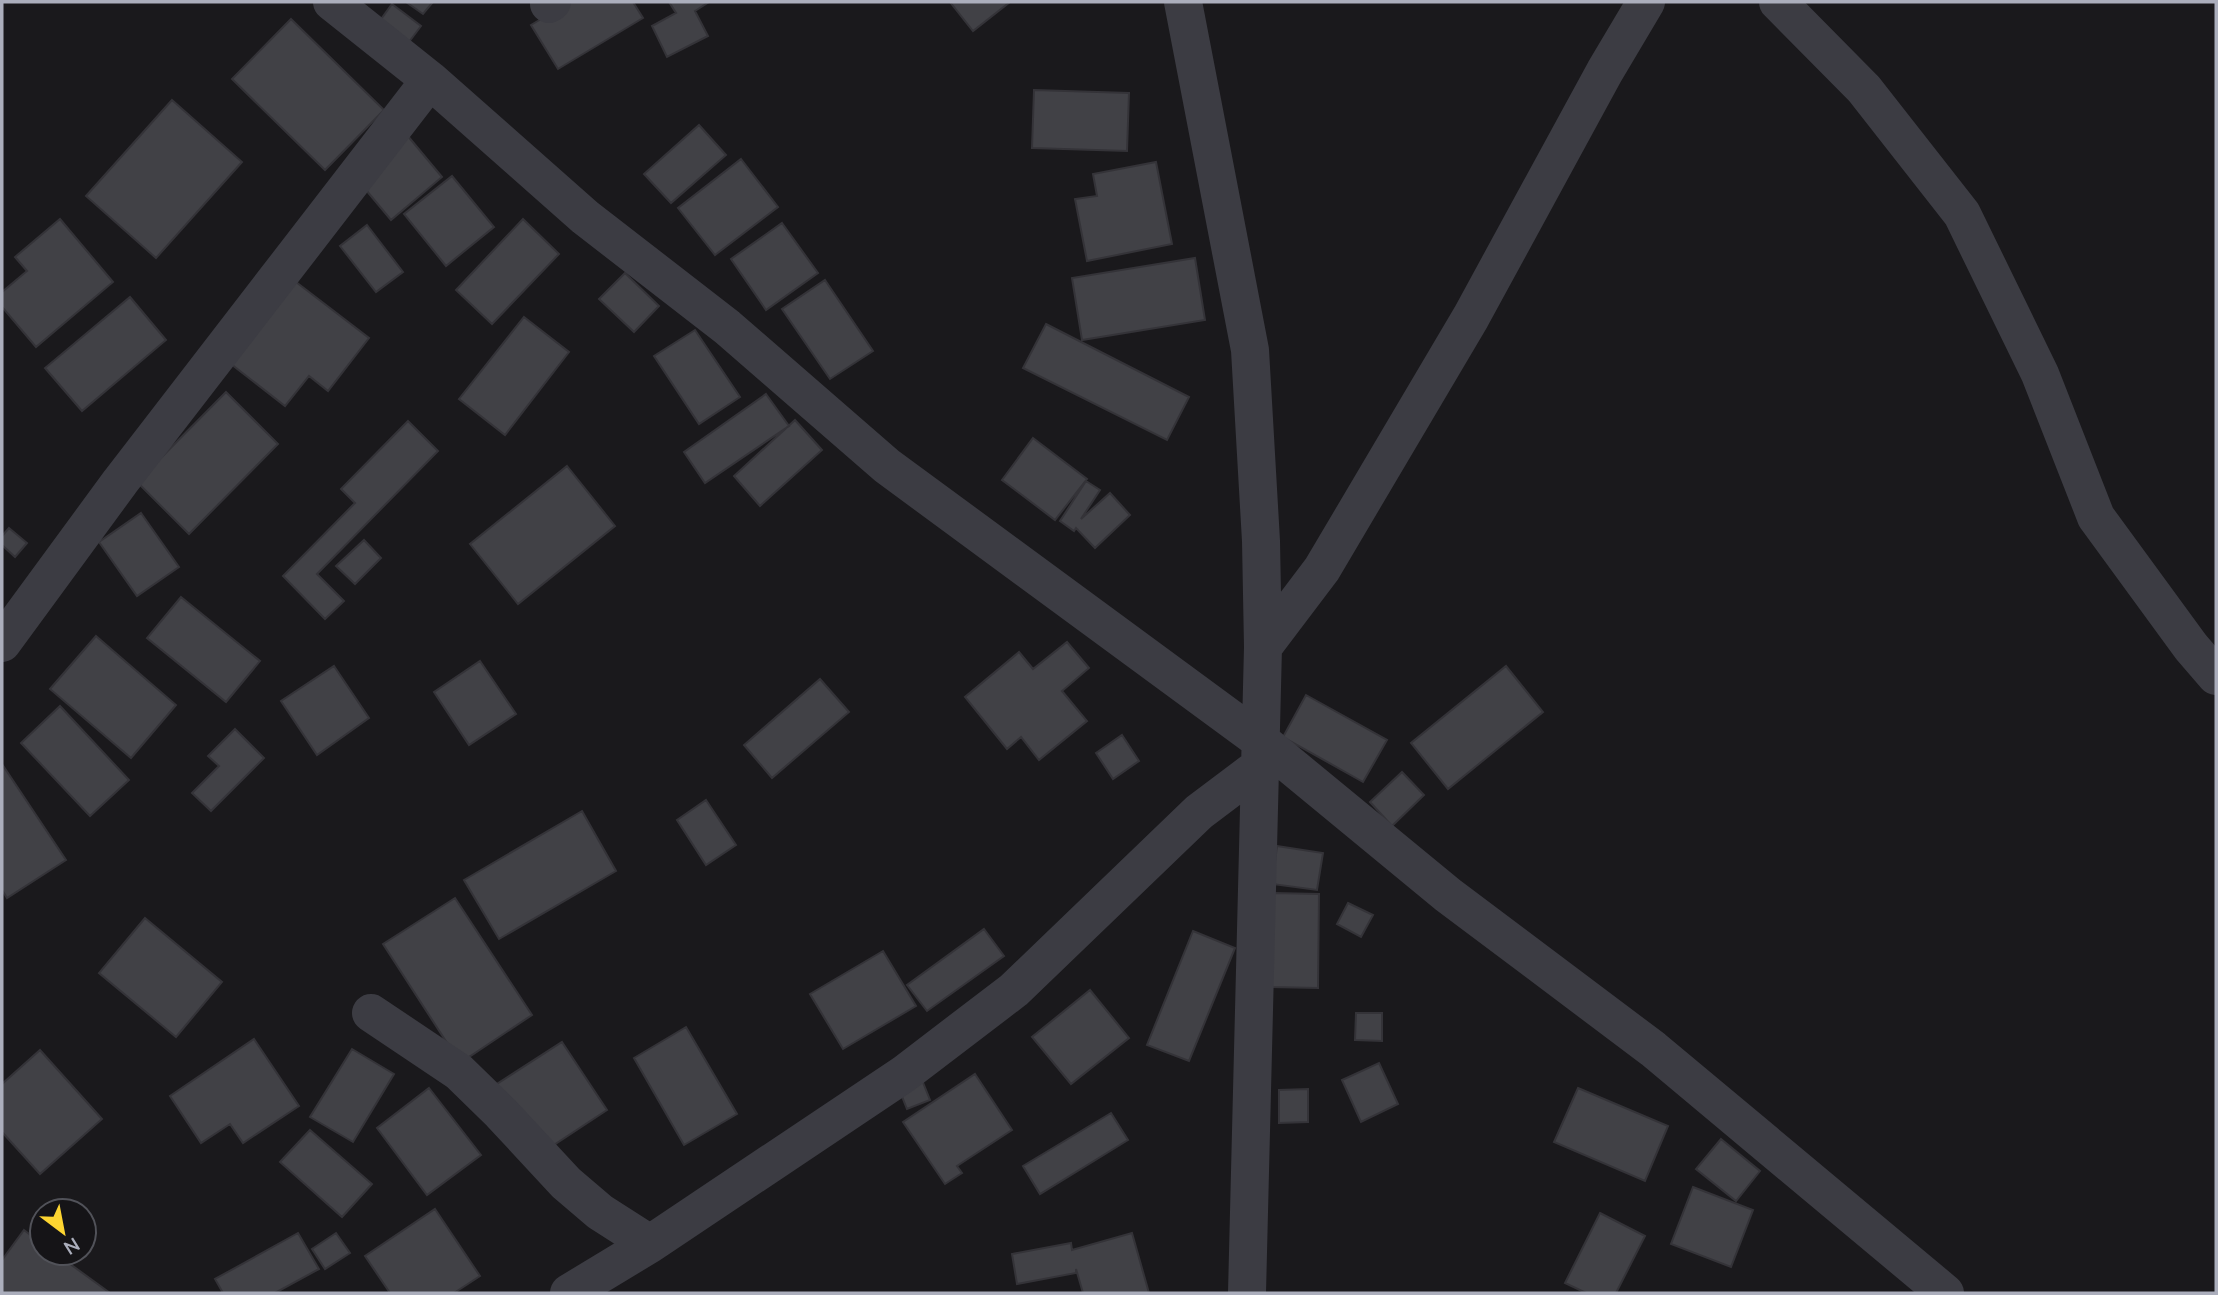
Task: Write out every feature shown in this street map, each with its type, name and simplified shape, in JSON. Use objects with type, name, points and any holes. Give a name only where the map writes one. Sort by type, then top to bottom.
[{"type":"street","points":[[332,2],[430,80],[585,217],[727,327],[887,466],[1260,754],[1653,1049],[1945,1293]]},
{"type":"street","points":[[1183,2],[1250,350],[1261,541],[1263,647],[1247,1293]]},
{"type":"street","points":[[1263,647],[1322,569],[1358,509],[1471,317],[1605,71],[1646,2]]},
{"type":"street","points":[[1778,2],[1864,89],[1962,214],[2040,374],[2096,517],[2190,647],[2216,676]]},
{"type":"street","points":[[2,643],[120,482],[430,80]]},
{"type":"street","points":[[569,1293],[650,1244],[904,1074],[1014,990],[1260,754]]},
{"type":"street","points":[[371,1013],[459,1072],[566,1183],[600,1212],[650,1244]]},
{"type":"building","points":[[406,2],[433,2],[423,14]]},
{"type":"building","points":[[570,2],[633,2],[643,18],[558,69],[531,25]]},
{"type":"building","points":[[669,2],[709,2],[695,11],[708,36],[667,57],[652,26],[676,13]]},
{"type":"building","points":[[950,2],[1010,2],[973,31]]},
{"type":"building","points":[[392,4],[421,26],[409,42],[379,22]]},
{"type":"building","points":[[291,19],[384,110],[325,170],[232,79]]},
{"type":"building","points":[[1034,90],[1129,93],[1127,151],[1032,148]]},
{"type":"building","points":[[172,100],[242,162],[156,258],[86,196]]},
{"type":"building","points":[[699,125],[726,155],[671,203],[644,174]]},
{"type":"building","points":[[402,129],[442,177],[391,220],[351,172]]},
{"type":"building","points":[[741,159],[778,207],[715,255],[678,208]]},
{"type":"building","points":[[1156,162],[1172,244],[1087,261],[1075,199],[1097,196],[1093,174]]},
{"type":"building","points":[[452,176],[494,227],[446,266],[404,214]]},
{"type":"building","points":[[60,219],[113,282],[36,347],[2,307],[2,292],[27,271],[15,257]]},
{"type":"building","points":[[523,219],[559,254],[492,324],[456,290]]},
{"type":"building","points":[[782,223],[818,273],[766,310],[731,259]]},
{"type":"building","points":[[367,225],[403,272],[376,292],[340,246]]},
{"type":"building","points":[[1195,258],[1205,320],[1082,340],[1072,278]]},
{"type":"building","points":[[625,273],[659,306],[634,332],[599,299]]},
{"type":"building","points":[[825,280],[873,351],[830,379],[782,309]]},
{"type":"building","points":[[296,282],[369,338],[328,391],[309,376],[285,406],[231,364]]},
{"type":"building","points":[[130,297],[166,340],[82,411],[45,368]]},
{"type":"building","points":[[524,317],[569,352],[505,435],[459,399]]},
{"type":"building","points":[[1046,324],[1189,397],[1167,440],[1023,368]]},
{"type":"building","points":[[695,330],[740,397],[699,424],[654,356]]},
{"type":"building","points":[[226,392],[278,444],[189,534],[137,482]]},
{"type":"building","points":[[766,394],[789,426],[705,483],[684,452]]},
{"type":"building","points":[[795,420],[822,450],[760,506],[734,476]]},
{"type":"building","points":[[408,421],[438,451],[317,574],[344,601],[325,619],[283,576],[355,503],[341,489]]},
{"type":"building","points":[[1033,438],[1087,479],[1055,520],[1002,480]]},
{"type":"building","points":[[567,466],[615,526],[518,604],[470,544]]},
{"type":"building","points":[[1086,481],[1100,490],[1081,519],[1110,493],[1130,515],[1095,548],[1076,528],[1074,531],[1060,521]]},
{"type":"building","points":[[141,513],[179,567],[137,596],[99,542]]},
{"type":"building","points":[[9,528],[27,543],[15,557],[2,545],[2,536]]},
{"type":"building","points":[[364,540],[381,558],[355,584],[336,566]]},
{"type":"building","points":[[181,597],[260,661],[226,702],[147,638]]},
{"type":"building","points":[[96,636],[176,705],[131,758],[50,689]]},
{"type":"building","points":[[1067,642],[1089,668],[1062,691],[1087,721],[1039,760],[1021,737],[1007,749],[965,697],[1019,652],[1033,669]]},
{"type":"building","points":[[480,661],[516,714],[469,745],[434,692]]},
{"type":"building","points":[[334,666],[369,718],[317,755],[281,701]]},
{"type":"building","points":[[1506,666],[1543,712],[1448,789],[1411,743]]},
{"type":"building","points":[[820,679],[849,712],[772,778],[744,745]]},
{"type":"building","points":[[1306,695],[1387,740],[1363,782],[1283,737]]},
{"type":"building","points":[[60,706],[129,780],[90,816],[21,743]]},
{"type":"building","points":[[235,729],[264,758],[211,811],[192,793],[219,766],[208,756]]},
{"type":"building","points":[[1122,735],[1139,761],[1113,779],[1096,753]]},
{"type":"building","points":[[2,764],[66,860],[7,898],[2,890]]},
{"type":"building","points":[[1402,772],[1424,795],[1392,826],[1370,802]]},
{"type":"building","points":[[706,800],[736,845],[706,865],[677,820]]},
{"type":"building","points":[[582,811],[616,871],[499,939],[464,880]]},
{"type":"building","points":[[1277,846],[1323,853],[1317,890],[1272,884]]},
{"type":"building","points":[[1273,893],[1319,894],[1318,988],[1271,987]]},
{"type":"building","points":[[455,898],[532,1015],[460,1063],[383,944]]},
{"type":"building","points":[[1348,903],[1373,915],[1361,937],[1337,924]]},
{"type":"building","points":[[145,918],[222,982],[176,1037],[99,973]]},
{"type":"building","points":[[984,929],[1004,956],[927,1011],[907,985]]},
{"type":"building","points":[[1193,931],[1235,948],[1189,1061],[1147,1045]]},
{"type":"building","points":[[883,951],[916,1006],[843,1049],[810,994]]},
{"type":"building","points":[[1090,990],[1129,1038],[1071,1084],[1032,1037]]},
{"type":"building","points":[[1356,1013],[1382,1013],[1382,1041],[1355,1040]]},
{"type":"building","points":[[686,1027],[737,1114],[684,1145],[634,1058]]},
{"type":"building","points":[[254,1039],[299,1106],[243,1143],[230,1124],[201,1143],[170,1096]]},
{"type":"building","points":[[562,1042],[607,1110],[534,1158],[489,1089]]},
{"type":"building","points":[[352,1049],[394,1074],[353,1142],[310,1117]]},
{"type":"building","points":[[40,1050],[102,1119],[40,1174],[2,1132],[2,1084]]},
{"type":"building","points":[[1379,1063],[1398,1104],[1361,1122],[1342,1080]]},
{"type":"building","points":[[975,1074],[1012,1130],[957,1166],[962,1173],[945,1184],[903,1122]]},
{"type":"building","points":[[922,1080],[930,1100],[907,1109],[899,1089]]},
{"type":"building","points":[[429,1088],[481,1155],[427,1195],[377,1128]]},
{"type":"building","points":[[1578,1088],[1668,1126],[1645,1181],[1554,1142]]},
{"type":"building","points":[[1308,1089],[1308,1122],[1279,1123],[1279,1090]]},
{"type":"building","points":[[1111,1113],[1128,1140],[1040,1194],[1023,1166]]},
{"type":"building","points":[[310,1130],[372,1184],[342,1217],[280,1162]]},
{"type":"building","points":[[1721,1139],[1760,1171],[1736,1201],[1696,1169]]},
{"type":"building","points":[[1693,1187],[1753,1210],[1731,1267],[1671,1244]]},
{"type":"building","points":[[435,1209],[480,1276],[454,1293],[390,1293],[365,1256]]},
{"type":"building","points":[[1600,1213],[1645,1236],[1616,1293],[1586,1293],[1565,1283]]},
{"type":"building","points":[[24,1230],[28,1233],[28,1267],[74,1267],[110,1293],[2,1293],[2,1260]]},
{"type":"building","points":[[298,1233],[319,1269],[275,1293],[223,1293],[215,1279]]},
{"type":"building","points":[[336,1233],[350,1253],[325,1269],[312,1249]]},
{"type":"building","points":[[1132,1233],[1149,1293],[1083,1293],[1076,1269],[1076,1273],[1017,1284],[1012,1254],[1071,1243],[1072,1250]]}]
